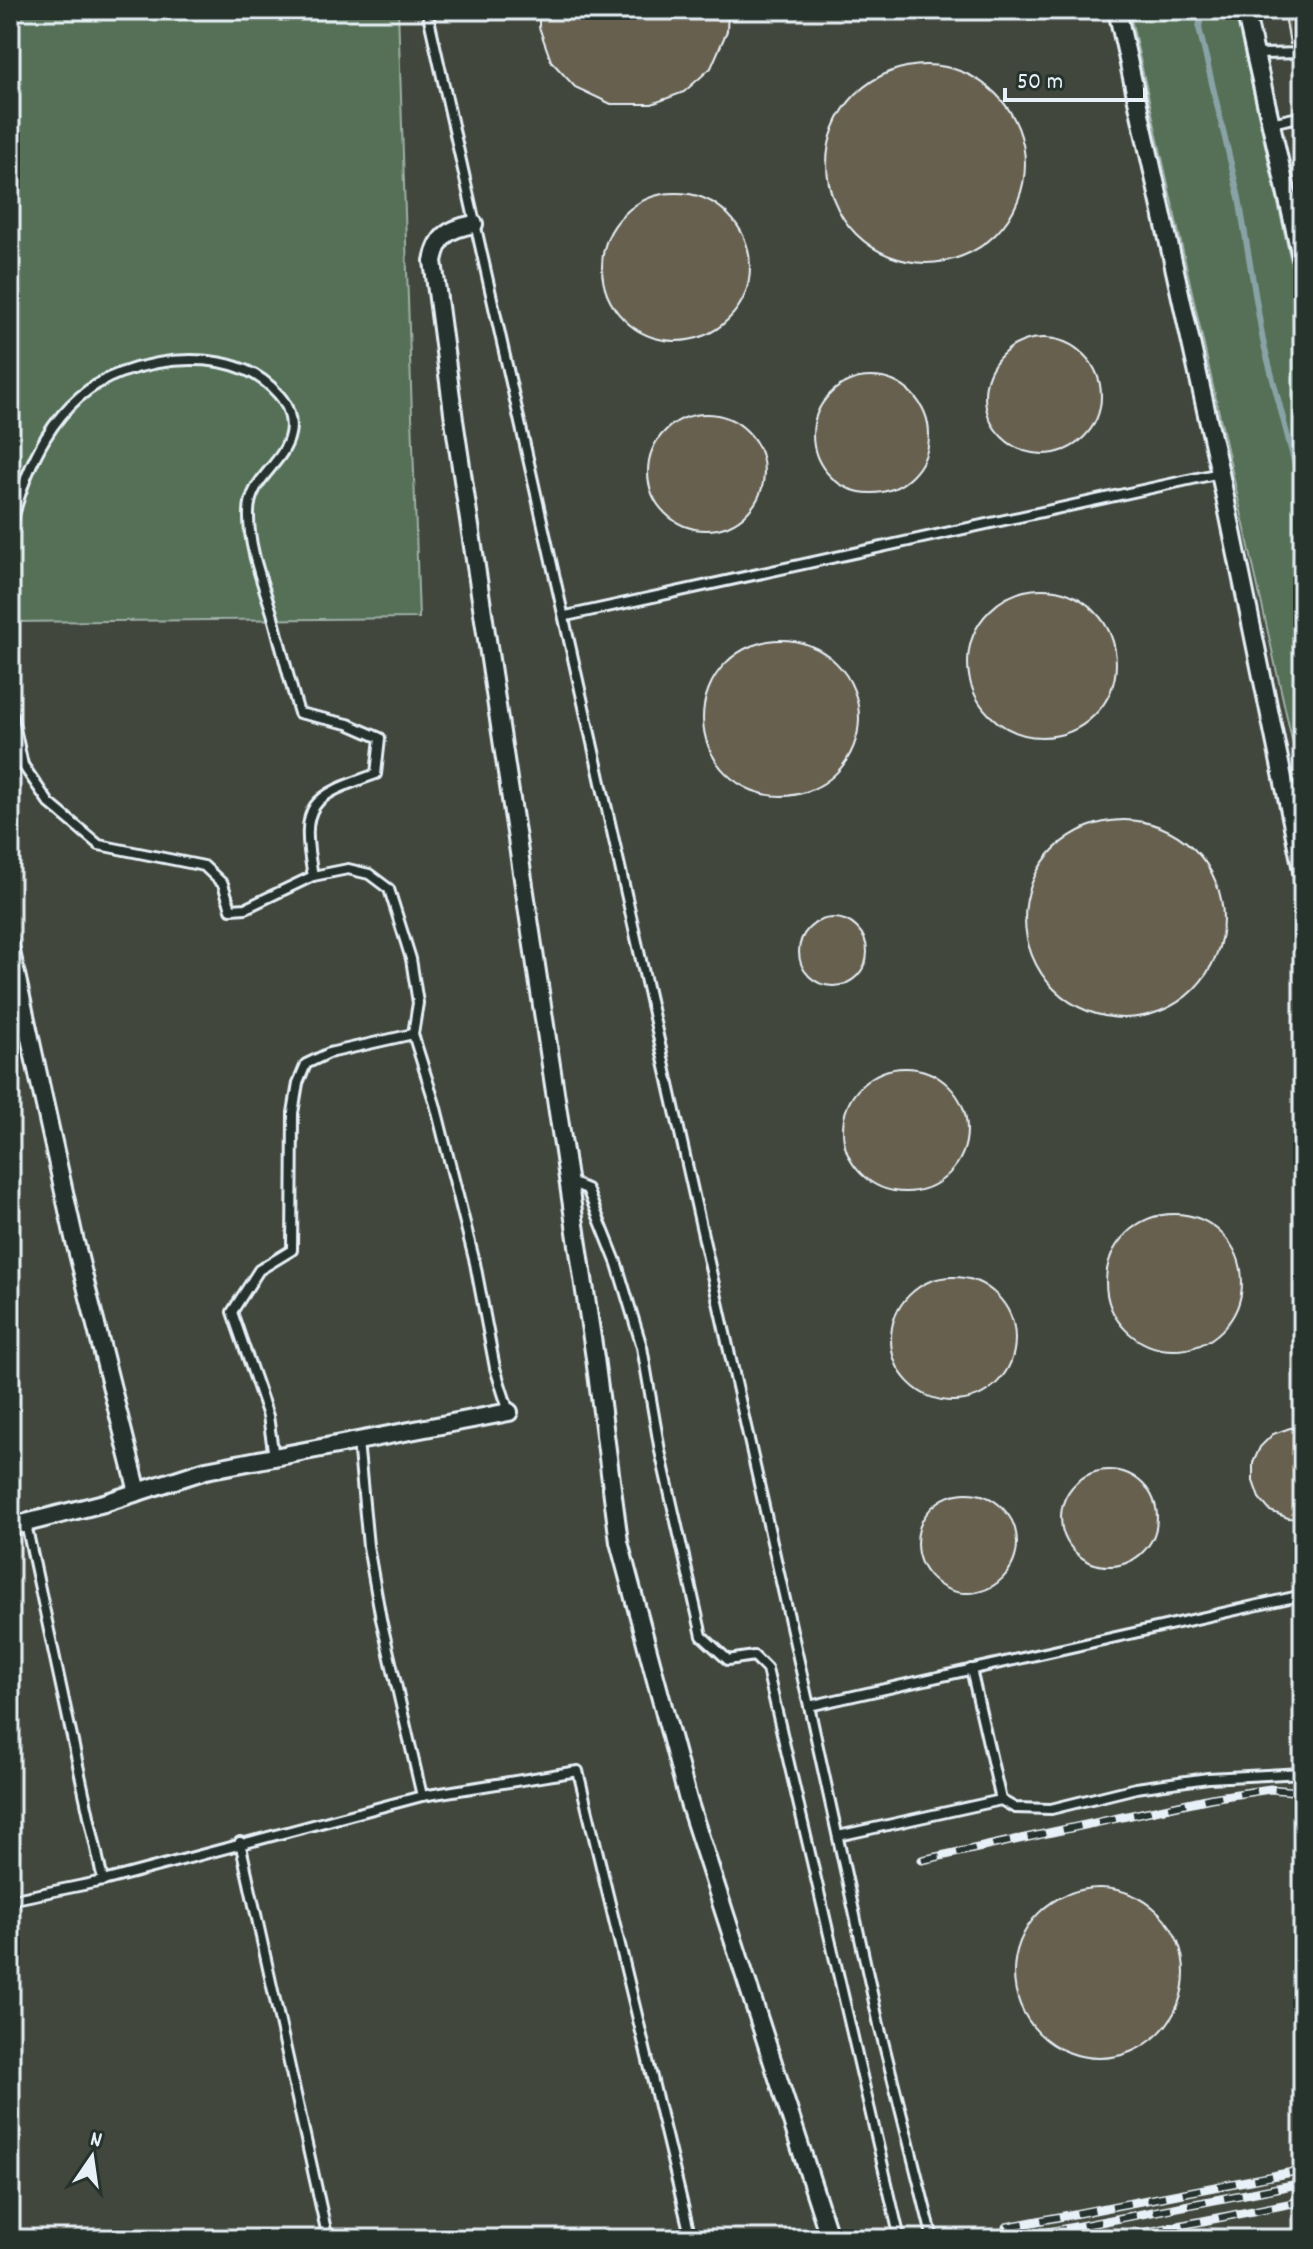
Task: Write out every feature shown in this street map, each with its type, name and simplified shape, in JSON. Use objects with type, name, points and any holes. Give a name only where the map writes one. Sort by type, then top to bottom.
[{"type":"street","points":[[1117,10],[1220,473],[1303,875]]},
{"type":"street","points":[[1245,10],[1303,265]]},
{"type":"street","points":[[474,224],[450,229],[436,243],[433,261],[619,1542],[688,1800],[830,2239]]},
{"type":"street","points":[[10,947],[75,1242],[138,1492]]},
{"type":"street","points":[[18,1525],[206,1470],[509,1412]]},
{"type":"lane","points":[[427,10],[566,616],[879,2025],[933,2239]]},
{"type":"lane","points":[[1255,54],[1303,53]]},
{"type":"lane","points":[[1271,123],[1303,116]]},
{"type":"lane","points":[[10,532],[27,473],[42,442],[84,394],[115,375],[146,364],[178,359],[209,361],[254,374],[282,398],[289,414],[286,450],[257,483],[248,510],[254,551],[299,713],[348,724],[380,738],[376,774],[325,792],[311,814],[307,830],[313,876]]},
{"type":"lane","points":[[566,616],[1220,473]]},
{"type":"lane","points":[[10,705],[23,765],[49,803],[99,845],[204,866],[223,884],[231,909],[246,908],[313,876],[348,869],[369,874],[389,889],[411,959],[418,1003],[413,1034],[475,1263],[492,1356],[509,1412]]},
{"type":"lane","points":[[274,1457],[268,1416],[232,1312],[259,1270],[292,1250],[293,1113],[298,1083],[306,1064],[329,1053],[413,1034]]},
{"type":"lane","points":[[569,1182],[587,1189],[617,1264],[638,1333],[702,1636],[728,1660],[754,1656],[767,1669],[802,1831],[900,2239]]},
{"type":"lane","points":[[358,1441],[368,1546],[381,1619],[422,1796]]},
{"type":"lane","points":[[18,1525],[103,1881]]},
{"type":"lane","points":[[809,1706],[1303,1595]]},
{"type":"lane","points":[[971,1669],[1001,1800]]},
{"type":"lane","points":[[10,1900],[103,1881],[240,1842],[422,1796],[578,1771],[691,2239]]},
{"type":"lane","points":[[838,1836],[1001,1800],[1015,1808],[1051,1809],[1136,1788],[1208,1778],[1303,1773]]},
{"type":"lane","points":[[240,1842],[328,2239]]},
{"type":"shaded area","points":[[10,10],[1142,10],[1303,712],[1303,2239],[10,2239]]},
{"type":"shaded area","points":[[1178,10],[1303,10],[1303,565]]},
{"type":"green space","points":[[10,10],[398,10],[419,618],[10,622]]},
{"type":"green space","points":[[1129,10],[1235,10],[1303,316],[1303,789]]},
{"type":"building","points":[[539,10],[728,10],[727,31],[711,68],[684,92],[652,104],[611,104],[575,87],[551,61],[539,27]]},
{"type":"building","points":[[1284,10],[1303,10],[1303,41],[1290,44]]},
{"type":"building","points":[[926,65],[964,72],[996,94],[1018,126],[1025,164],[1018,202],[996,234],[964,256],[926,263],[888,256],[856,234],[834,202],[827,164],[834,126],[856,94],[888,72]]},
{"type":"building","points":[[676,193],[704,199],[728,215],[744,239],[750,267],[744,295],[728,319],[704,335],[676,341],[648,335],[624,319],[608,295],[602,267],[608,239],[624,215],[648,199]]},
{"type":"building","points":[[1043,338],[1065,343],[1084,355],[1096,374],[1101,396],[1096,418],[1084,437],[1065,449],[1043,454],[1021,449],[1002,437],[990,418],[985,396],[990,374],[1002,355],[1021,343]]},
{"type":"building","points":[[871,377],[893,382],[912,394],[924,413],[929,435],[924,457],[912,476],[893,488],[871,493],[849,488],[830,476],[818,457],[813,435],[818,413],[830,394],[849,382]]},
{"type":"building","points":[[706,414],[728,418],[747,431],[760,450],[764,472],[760,494],[747,513],[728,526],[706,530],[684,526],[665,513],[652,494],[648,472],[652,450],[665,431],[684,418]]},
{"type":"building","points":[[1042,589],[1070,595],[1094,611],[1110,635],[1116,663],[1110,691],[1094,715],[1070,731],[1042,737],[1014,731],[990,715],[974,691],[968,663],[974,635],[990,611],[1014,595]]},
{"type":"building","points":[[781,640],[811,646],[836,663],[853,688],[859,718],[853,748],[836,773],[811,790],[781,796],[751,790],[726,773],[709,748],[703,718],[709,688],[726,663],[751,646]]},
{"type":"building","points":[[1124,820],[1143,821],[1162,827],[1194,849],[1216,881],[1222,900],[1222,938],[1216,957],[1194,989],[1162,1011],[1143,1017],[1124,1018],[1105,1017],[1086,1011],[1054,989],[1032,957],[1026,938],[1025,919],[1026,900],[1032,881],[1054,849],[1086,827],[1105,821]]},
{"type":"building","points":[[840,918],[861,933],[867,952],[865,965],[857,976],[840,986],[826,986],[809,976],[801,965],[799,945],[809,928],[820,920]]},
{"type":"building","points":[[905,1068],[929,1072],[949,1086],[963,1106],[967,1130],[963,1154],[949,1174],[929,1188],[905,1192],[881,1188],[861,1174],[847,1154],[843,1130],[847,1106],[861,1086],[881,1072]]},
{"type":"building","points":[[1174,1214],[1200,1219],[1222,1234],[1237,1256],[1242,1282],[1237,1308],[1222,1330],[1200,1345],[1174,1350],[1148,1345],[1126,1330],[1111,1308],[1106,1282],[1111,1256],[1126,1234],[1148,1219]]},
{"type":"building","points":[[953,1277],[977,1281],[997,1295],[1011,1315],[1015,1339],[1011,1363],[997,1383],[977,1397],[953,1401],[929,1397],[909,1383],[895,1363],[891,1339],[895,1315],[909,1295],[929,1281]]},
{"type":"building","points":[[1290,1428],[1303,1428],[1303,1519],[1288,1518],[1270,1511],[1259,1498],[1253,1481],[1253,1463],[1260,1447],[1273,1434]]},
{"type":"building","points":[[1109,1470],[1127,1474],[1143,1484],[1153,1500],[1157,1518],[1153,1536],[1143,1552],[1127,1562],[1109,1566],[1091,1562],[1075,1552],[1065,1536],[1061,1518],[1065,1500],[1075,1484],[1091,1474]]},
{"type":"building","points":[[967,1493],[986,1497],[1002,1508],[1013,1524],[1017,1543],[1013,1562],[1002,1578],[986,1589],[967,1593],[948,1589],[932,1578],[921,1562],[917,1543],[921,1524],[932,1508],[948,1497]]},
{"type":"building","points":[[1099,1888],[1132,1894],[1159,1913],[1178,1940],[1184,1973],[1178,2006],[1159,2033],[1132,2052],[1099,2058],[1066,2052],[1039,2033],[1020,2006],[1014,1973],[1020,1940],[1039,1913],[1066,1894]]},
{"type":"waterway","points":[[1202,10],[1199,28],[1239,198],[1263,341],[1303,496]]},
{"type":"railway","points":[[922,1860],[1211,1798],[1270,1789],[1303,1792]]},
{"type":"railway","points":[[1006,2227],[1303,2170]]},
{"type":"railway","points":[[1012,2239],[1303,2183]]},
{"type":"railway","points":[[1113,2239],[1303,2201]]}]
